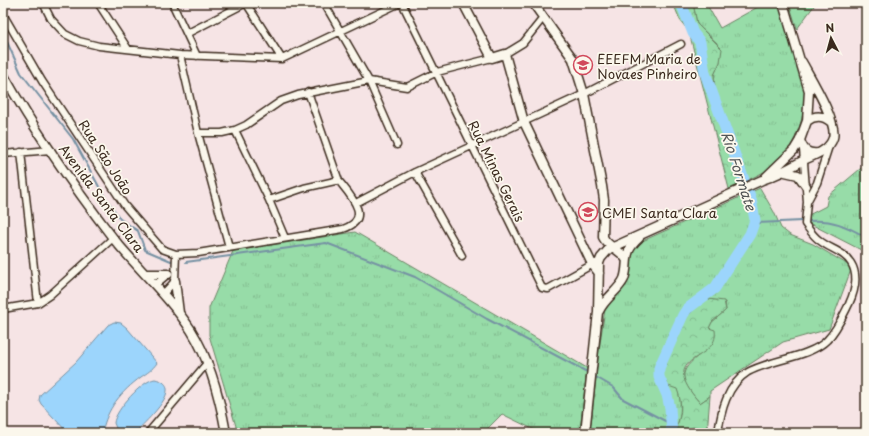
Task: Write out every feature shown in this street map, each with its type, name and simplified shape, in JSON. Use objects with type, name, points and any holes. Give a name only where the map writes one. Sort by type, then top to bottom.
[{"type":"street","points":[[43,3],[51,19],[65,34],[79,41],[180,55],[282,59],[401,3]]},
{"type":"street","points":[[98,3],[128,49]]},
{"type":"street","points":[[172,3],[188,33],[197,56]]},
{"type":"street","points":[[188,33],[246,3],[282,59]]},
{"type":"street","points":[[324,3],[339,32],[369,81],[397,145]]},
{"type":"street","name":"Rua Minas Gerais","points":[[401,3],[437,72],[542,288],[548,289],[601,258]]},
{"type":"street","points":[[463,3],[492,58]]},
{"type":"street","points":[[533,3],[573,59],[584,94],[604,200],[603,237],[606,242],[618,249],[626,259]]},
{"type":"street","points":[[762,180],[786,159],[800,140],[807,121],[810,91],[783,3]]},
{"type":"street","name":"Rua São João","points":[[3,14],[42,81],[125,206],[162,248],[176,254]]},
{"type":"street","points":[[198,133],[222,133],[235,130],[246,125],[281,101],[308,92],[369,81],[407,86],[437,72],[505,54],[523,43],[545,21]]},
{"type":"street","points":[[356,203],[415,172],[584,94],[681,44]]},
{"type":"street","points":[[505,54],[524,122],[592,264],[599,273]]},
{"type":"street","points":[[180,55],[198,133],[229,247]]},
{"type":"street","points":[[802,62],[823,102],[831,122],[833,139],[826,153],[817,183],[807,202]]},
{"type":"street","name":"Avenida Santa Clara","points":[[3,74],[21,105],[51,150],[113,238],[163,294],[191,330],[208,362],[226,433]]},
{"type":"street","points":[[179,314],[176,281],[176,254],[198,253],[350,227],[358,218],[356,203],[339,181],[308,92]]},
{"type":"street","points":[[807,121],[819,116],[831,122]]},
{"type":"street","points":[[235,130],[269,200],[285,238]]},
{"type":"street","points":[[585,433],[598,312],[599,273],[601,258],[605,252],[613,247],[762,180],[785,172],[804,160],[820,153],[833,139]]},
{"type":"street","points":[[718,433],[721,410],[732,388],[748,373],[810,350],[826,342],[835,331],[855,290],[856,276],[851,263],[842,254],[819,241],[805,224],[807,202],[803,149],[800,140]]},
{"type":"street","points":[[803,149],[812,154],[820,153]]},
{"type":"street","points":[[3,154],[51,150]]},
{"type":"street","points":[[21,152],[38,303]]},
{"type":"street","points":[[415,172],[462,256]]},
{"type":"street","points":[[785,172],[798,175],[806,186]]},
{"type":"street","points":[[269,200],[304,188],[339,181]]},
{"type":"street","points":[[598,312],[603,302],[620,286],[624,278],[626,259],[634,243],[644,234]]},
{"type":"street","points":[[3,309],[38,303],[62,287],[113,238]]},
{"type":"street","points":[[155,285],[176,269]]},
{"type":"street","points":[[145,274],[168,274]]},
{"type":"street","points":[[163,294],[176,281]]},
{"type":"street","points":[[599,283],[608,288],[620,286]]},
{"type":"street","points":[[148,433],[208,362]]},
{"type":"green space","points":[[673,3],[693,3],[697,24],[722,49],[720,62],[714,75],[715,90],[719,104],[726,117],[727,136],[744,182],[729,189],[689,32],[680,20]]},
{"type":"green space","points":[[693,3],[706,3],[720,28],[765,3],[779,3],[805,92],[803,115],[800,126],[790,146],[775,164],[766,171],[744,182],[727,136],[726,116],[719,104],[715,90],[714,75],[720,62],[717,43],[697,24]]},
{"type":"green space","points":[[789,3],[816,3],[797,29]]},
{"type":"green space","points":[[866,164],[866,258],[865,252],[801,219],[826,206],[828,196]]},
{"type":"green space","points":[[760,188],[774,212],[781,228],[790,235],[813,244],[852,267],[829,329],[783,342],[710,391],[710,396],[700,403],[687,386],[684,380],[684,374],[686,368],[691,362],[707,349],[709,328],[712,322],[726,310],[725,302],[698,305],[683,320],[665,353],[679,393],[680,403],[678,423],[673,433],[590,433],[606,302],[618,291],[628,257],[638,243]]},
{"type":"green space","points":[[355,232],[587,368],[580,433],[541,433],[502,414],[483,433],[238,433],[209,335],[209,308],[233,251]]},
{"type":"green space","points":[[708,299],[724,301],[726,310],[712,322],[709,328],[715,330],[714,341],[708,349],[686,366],[684,375],[688,387],[700,403],[710,396],[707,433],[673,433],[680,417],[681,406],[677,389],[660,383],[662,360],[667,347],[681,324],[699,305]]},
{"type":"water","points":[[114,322],[121,323],[127,328],[157,363],[127,389],[116,401],[107,416],[102,433],[68,433],[41,404],[39,400],[40,395],[76,362],[108,325]]},
{"type":"water","points":[[155,379],[164,383],[167,389],[166,396],[161,404],[135,433],[118,433],[114,423],[119,411],[130,396],[144,384]]},
{"type":"waterway","name":"Rio Formate","points":[[672,433],[670,408],[667,395],[659,377],[659,368],[683,315],[687,309],[715,288],[750,234],[755,220],[751,199],[705,73],[700,42],[693,33],[681,3]]},
{"type":"waterway","points":[[3,33],[21,73],[73,139],[103,194],[120,219],[138,231],[145,250],[171,261]]},
{"type":"waterway","points":[[755,223],[802,221]]},
{"type":"waterway","points":[[809,221],[832,222],[866,237]]},
{"type":"waterway","points":[[186,262],[326,243],[415,277],[487,319],[589,373]]},
{"type":"waterway","points":[[594,376],[613,387],[623,399],[671,424]]},
{"type":"place","name":"EEEFM Maria de Novaes Pinheiro","points":[[583,65]]},
{"type":"place","name":"CMEI Santa Clara","points":[[588,212]]}]
